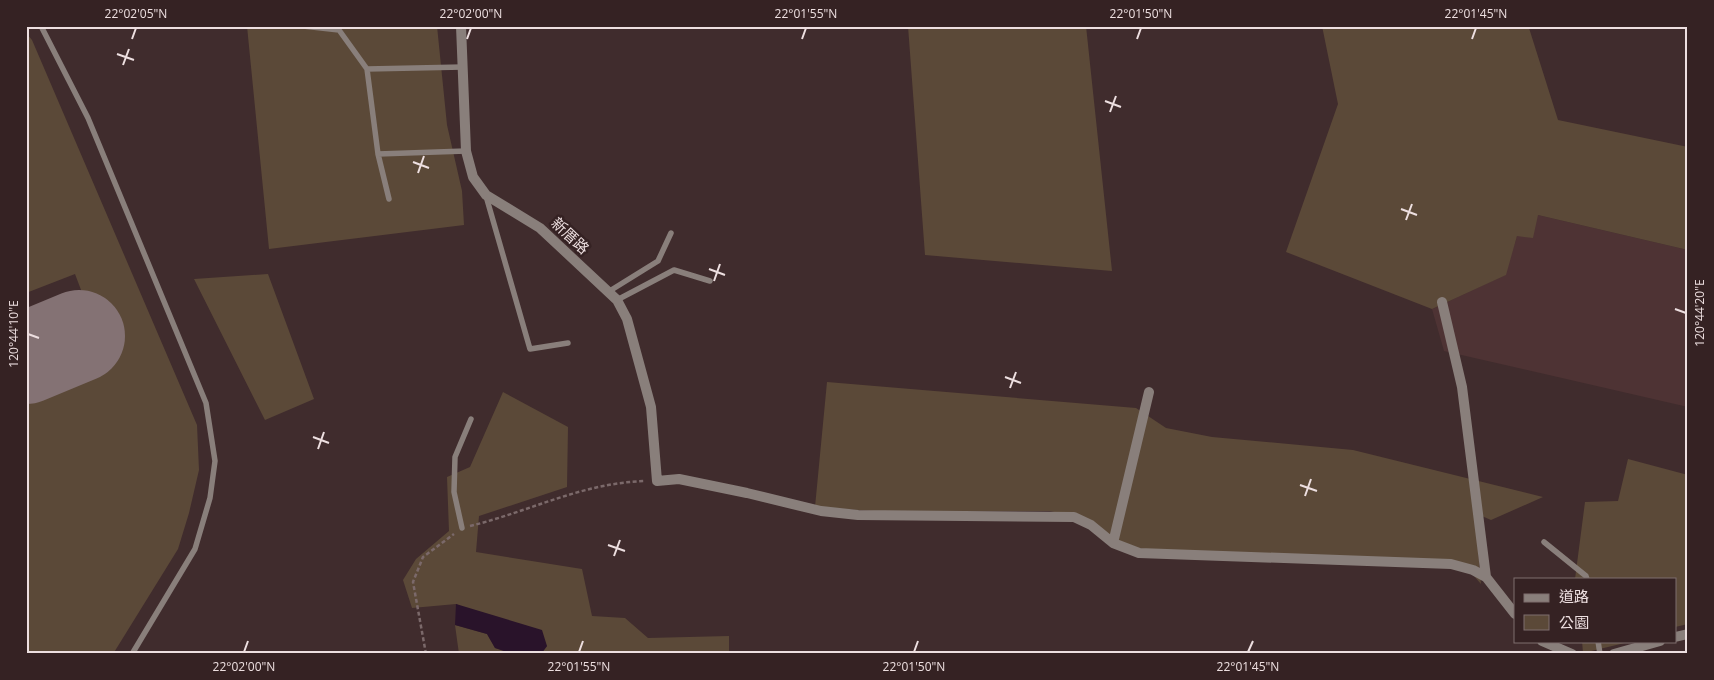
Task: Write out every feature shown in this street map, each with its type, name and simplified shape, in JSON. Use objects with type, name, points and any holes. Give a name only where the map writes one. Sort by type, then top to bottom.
[{"type":"street","name":"新厝路","points":[[461,26],[466,152],[473,177],[486,195],[540,228],[617,300],[627,319],[651,407],[657,481]]},
{"type":"street","points":[[1442,302],[1462,387],[1486,578]]},
{"type":"street","points":[[1113,543],[1149,392]]},
{"type":"street","points":[[657,481],[679,479],[747,492],[820,512],[858,515],[1074,517],[1091,525],[1113,543],[1139,553],[1451,564],[1473,570],[1486,578],[1514,613]]},
{"type":"street","points":[[1544,642],[1572,654]]},
{"type":"street","points":[[1614,654],[1631,652],[1657,642]]},
{"type":"lane","points":[[42,26],[88,118],[206,403],[215,461],[210,498],[195,549],[132,654]]},
{"type":"lane","points":[[303,26],[339,30],[367,69],[378,154],[389,199]]},
{"type":"lane","points":[[367,69],[464,67]]},
{"type":"lane","points":[[378,154],[466,152]]},
{"type":"lane","points":[[486,195],[530,349],[568,343]]},
{"type":"lane","points":[[608,292],[658,261],[670,233]]},
{"type":"lane","points":[[617,300],[674,270],[710,281]]},
{"type":"lane","points":[[462,528],[454,492],[456,457],[471,419]]},
{"type":"lane","points":[[1544,542],[1587,578]]},
{"type":"path","points":[[426,654],[413,582],[424,557],[462,528],[501,518],[577,491],[624,482],[657,481]]},
{"type":"shaded area","points":[[1538,215],[1688,250],[1688,407],[1444,351],[1432,309],[1505,275],[1517,236]]},
{"type":"shaded area","points":[[456,604],[542,630],[547,646],[541,654],[513,654],[495,648],[487,634],[455,625]]},
{"type":"green space","points":[[247,26],[437,26],[447,125],[462,191],[464,225],[269,249]]},
{"type":"green space","points":[[908,26],[1086,26],[1112,271],[925,255]]},
{"type":"green space","points":[[1322,26],[1531,26],[1529,28],[1558,120],[1688,147],[1688,250],[1538,215],[1533,238],[1517,236],[1506,275],[1432,309],[1286,252],[1338,104]]},
{"type":"green space","points":[[26,33],[32,40],[197,425],[199,470],[178,549],[113,654],[26,654],[26,396],[109,364],[75,274],[26,293]]},
{"type":"green space","points":[[268,274],[314,399],[265,420],[194,279]]},
{"type":"green space","points":[[827,382],[1136,408],[1166,428],[1212,437],[1353,450],[1543,497],[1491,520],[1475,513],[1481,584],[1467,568],[1129,548],[1067,515],[1050,511],[873,511],[815,507]]},
{"type":"green space","points":[[503,392],[568,427],[567,487],[479,516],[476,552],[582,569],[592,616],[625,618],[648,638],[729,636],[729,654],[541,654],[547,646],[456,604],[412,608],[403,580],[416,559],[449,531],[447,477],[470,467]]},
{"type":"green space","points":[[1628,459],[1688,475],[1688,624],[1676,627],[1676,578],[1575,578],[1585,502],[1618,501]]},
{"type":"green space","points":[[455,625],[487,634],[495,648],[513,654],[459,654]]},
{"type":"green space","points":[[1582,642],[1629,642],[1583,653]]},
{"type":"runway","points":[[26,358],[79,336]]}]
